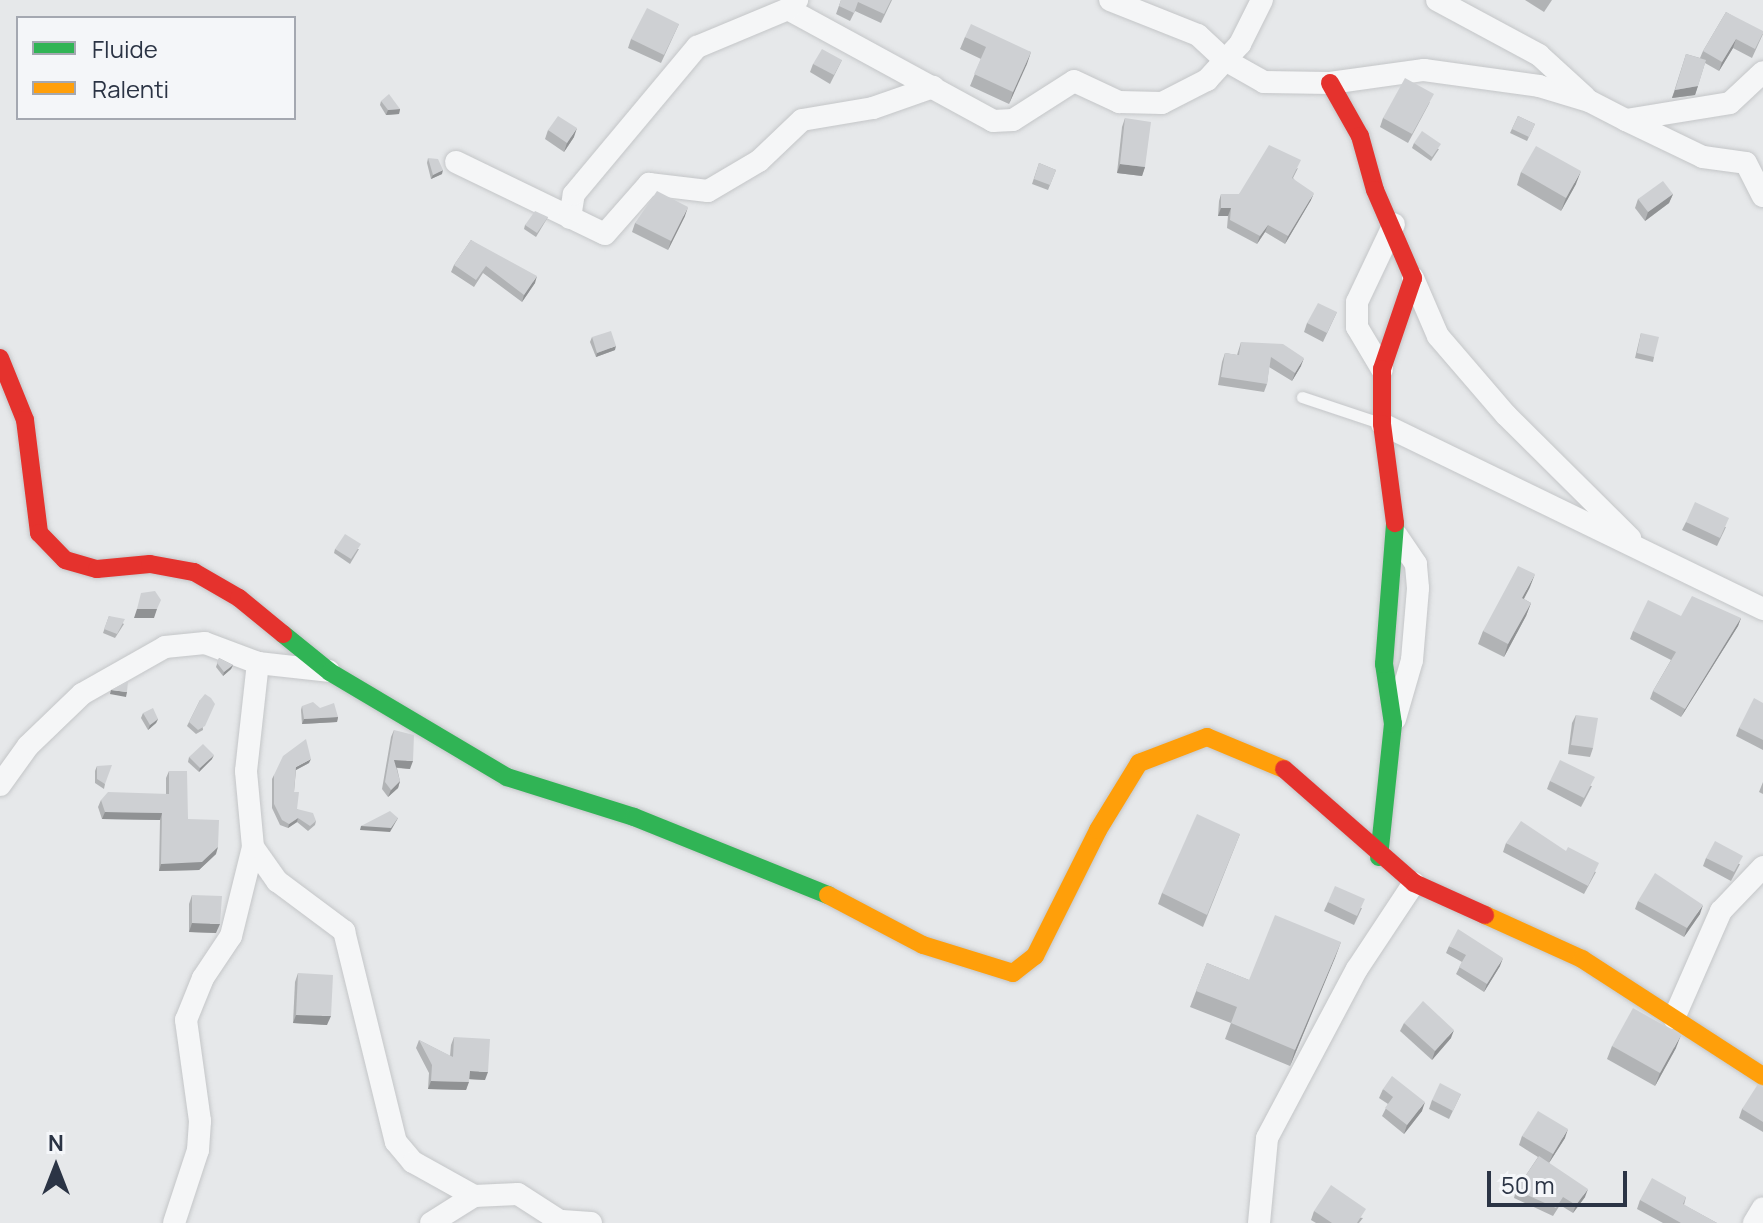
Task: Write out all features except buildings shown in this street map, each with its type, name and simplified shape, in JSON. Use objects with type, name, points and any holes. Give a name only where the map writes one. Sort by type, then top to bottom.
[{"type":"street","points":[[1110,0],[1198,35],[1225,60],[1264,82],[1330,83],[1424,70],[1539,86],[1589,101],[1703,157],[1746,163],[1763,196]]},
{"type":"street","points":[[570,218],[574,194],[697,47],[792,4],[993,121],[1013,120],[1074,81],[1119,102],[1162,103],[1207,80],[1240,44],[1262,0]]},
{"type":"street","points":[[1437,0],[1539,55],[1589,101]]},
{"type":"street","points":[[1626,120],[1730,103],[1763,72]]},
{"type":"street","points":[[1330,83],[1360,136],[1375,190],[1394,224],[1438,336],[1506,415],[1643,551]]},
{"type":"street","points":[[456,162],[605,234],[649,184],[708,191],[759,161],[802,120],[873,108],[933,87]]},
{"type":"street","points":[[1382,369],[1357,327],[1357,302],[1394,224]]},
{"type":"street","points":[[1379,857],[1393,724],[1412,660],[1418,588],[1416,564],[1397,536],[1382,424],[1382,369],[1413,278]]},
{"type":"street","points":[[0,358],[25,420],[39,533],[65,560],[97,569],[150,564],[194,572],[239,598],[330,672],[507,777],[634,817],[798,879],[923,945],[1013,973],[1035,956],[1098,830],[1139,763],[1207,737],[1274,761],[1379,857],[1414,883],[1582,959],[1763,1076]]},
{"type":"street","points":[[1382,424],[1763,609]]},
{"type":"street","points":[[0,785],[28,746],[82,694],[165,647],[205,643],[258,663],[330,672]]},
{"type":"street","points":[[174,1223],[198,1150],[200,1121],[186,1020],[203,978],[231,936],[253,847],[246,771],[258,663]]},
{"type":"street","points":[[253,847],[277,881],[344,931],[396,1142],[413,1162],[474,1196]]},
{"type":"street","points":[[1674,1018],[1721,911],[1763,867]]},
{"type":"street","points":[[1259,1223],[1267,1138],[1357,969],[1414,883]]},
{"type":"street","points":[[431,1223],[474,1196],[518,1194],[563,1222],[591,1223]]},
{"type":"street","points":[[1754,1223],[1763,1208]]},
{"type":"lane","points":[[1302,397],[1382,424]]},
{"type":"traffic: fast","points":[[1379,857],[1393,724],[1384,664],[1395,523]]},
{"type":"traffic: fast","points":[[283,634],[330,672],[507,777],[634,817],[828,895]]},
{"type":"traffic: slow","points":[[828,895],[923,945],[1013,973],[1035,956],[1098,830],[1139,763],[1207,737],[1284,769]]},
{"type":"traffic: slow","points":[[1485,915],[1582,959],[1763,1076]]},
{"type":"traffic: jam","points":[[1330,83],[1360,136],[1375,190],[1413,278],[1382,369],[1382,424],[1395,523]]},
{"type":"traffic: jam","points":[[0,358],[25,420],[39,533],[65,560],[97,569],[150,564],[194,572],[239,598],[283,634]]},
{"type":"traffic: jam","points":[[1284,769],[1414,883],[1485,915]]}]
